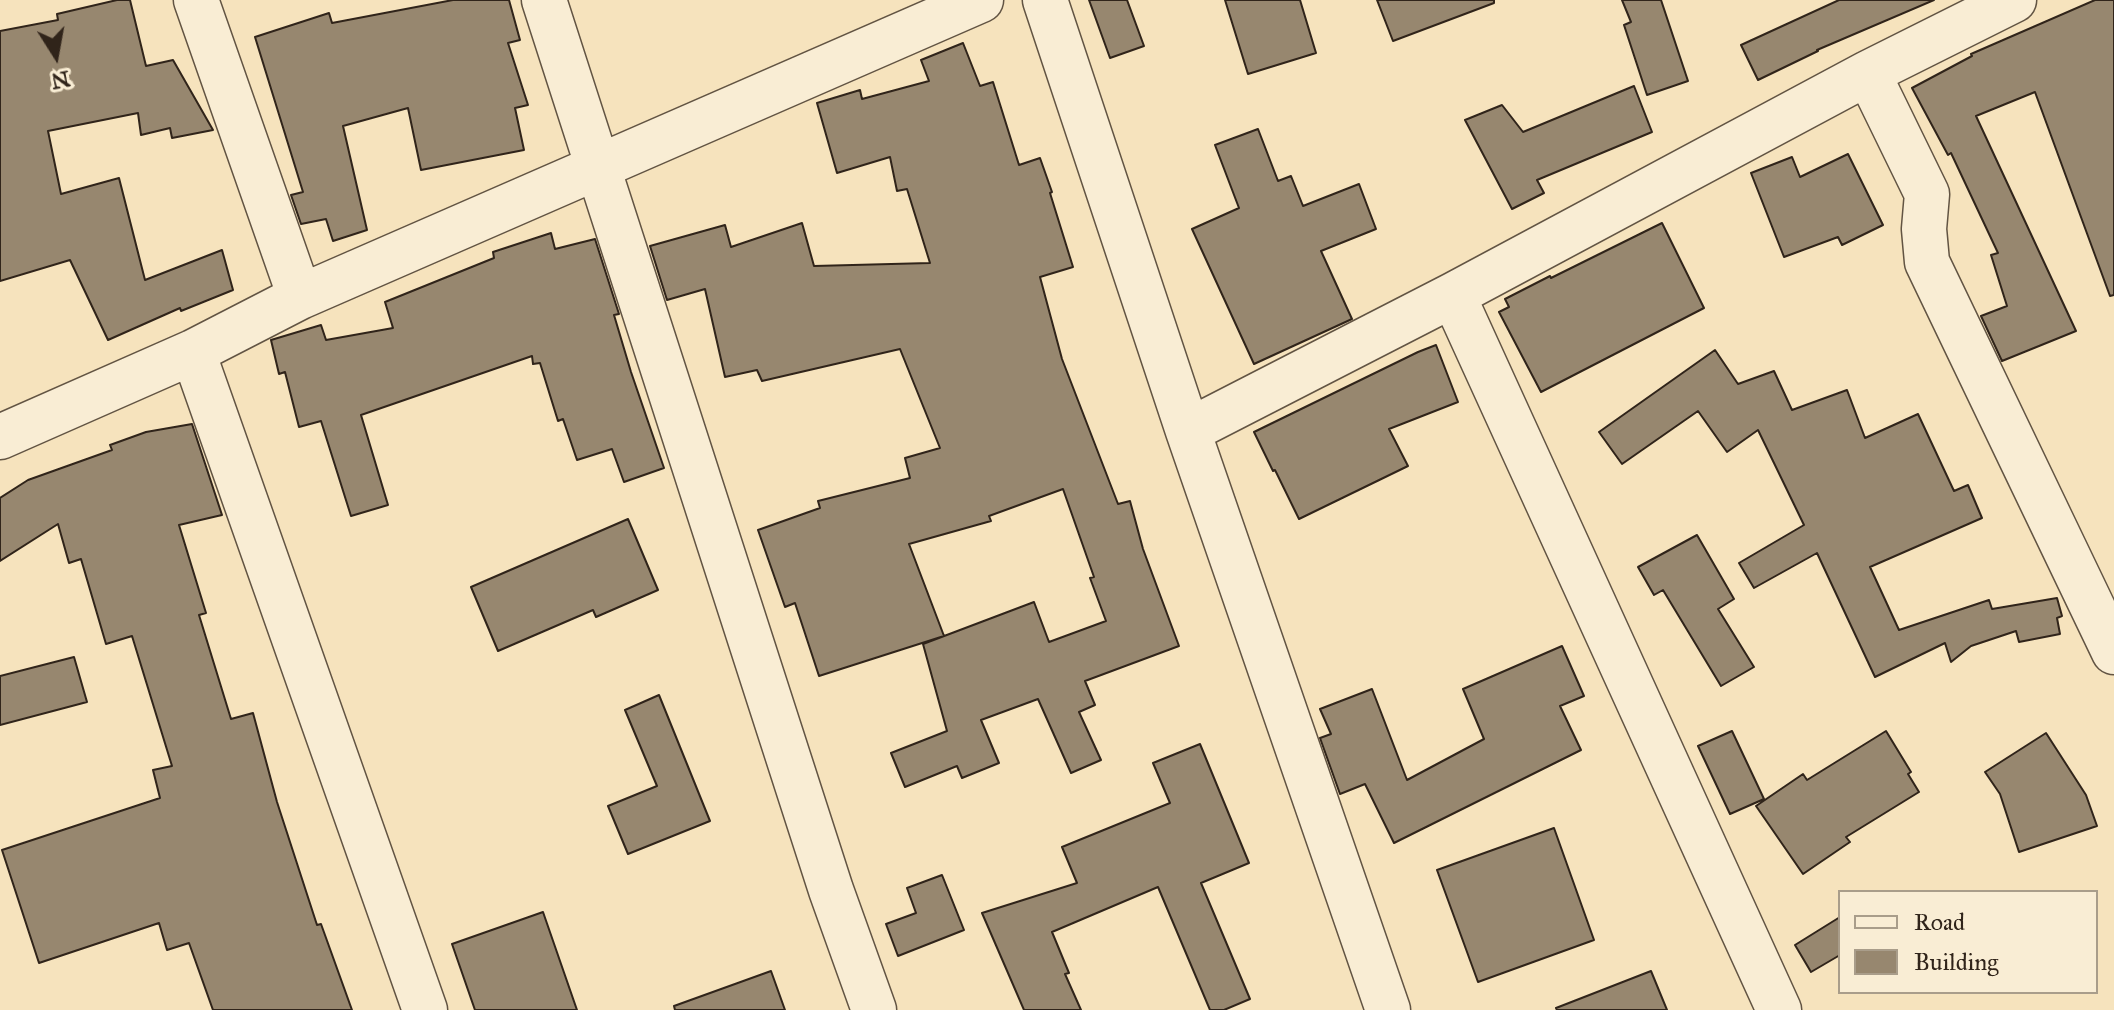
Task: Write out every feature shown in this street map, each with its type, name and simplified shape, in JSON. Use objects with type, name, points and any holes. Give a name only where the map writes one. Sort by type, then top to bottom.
[{"type":"street","points":[[196,0],[300,297]]},
{"type":"street","points":[[544,0],[821,860],[874,1010]]},
{"type":"street","points":[[0,437],[193,352],[300,297],[981,0]]},
{"type":"street","points":[[1045,0],[1188,431],[1388,1010]]},
{"type":"street","points":[[1188,431],[1453,295],[1868,73],[2014,0]]},
{"type":"street","points":[[1868,73],[1927,194],[1924,229],[1927,262],[2114,652]]},
{"type":"street","points":[[1453,295],[1779,1010]]},
{"type":"street","points":[[193,352],[425,1010]]},
{"type":"building","points":[[117,0],[130,0],[146,66],[173,60],[213,130],[172,138],[170,128],[141,135],[138,113],[48,131],[61,194],[119,178],[145,280],[222,250],[233,290],[181,311],[180,308],[108,340],[70,260],[0,281],[0,31],[58,20],[57,14]]},
{"type":"building","points":[[453,0],[509,0],[520,40],[508,43],[528,105],[515,108],[524,150],[421,170],[408,108],[343,126],[367,230],[333,241],[326,219],[301,224],[291,195],[303,192],[255,37],[329,13],[332,23]]},
{"type":"building","points":[[1089,0],[1127,0],[1144,46],[1110,58]]},
{"type":"building","points":[[1225,0],[1300,0],[1316,53],[1248,74]]},
{"type":"building","points":[[1377,0],[1494,0],[1494,3],[1393,41]]},
{"type":"building","points":[[1622,0],[1661,0],[1688,81],[1647,95],[1624,25],[1631,22]]},
{"type":"building","points":[[1839,0],[1934,0],[1817,50],[1758,80],[1741,45]]},
{"type":"building","points":[[2095,0],[2114,0],[2114,295],[2110,296],[2035,92],[1976,116],[2076,331],[2002,361],[1981,316],[2007,306],[1991,255],[1998,253],[1951,153],[1948,155],[1912,88],[1971,54]]},
{"type":"building","points":[[963,43],[980,86],[993,82],[1019,165],[1040,158],[1073,267],[1040,277],[1062,359],[1118,504],[1130,501],[1143,549],[1179,646],[1085,681],[1095,705],[1079,712],[1101,760],[1071,773],[1038,699],[981,720],[999,763],[962,778],[957,766],[905,787],[891,753],[947,731],[923,644],[1034,602],[1049,642],[1106,621],[1063,489],[989,516],[991,521],[909,544],[944,636],[819,676],[795,603],[785,607],[758,530],[820,508],[818,501],[910,478],[905,458],[940,448],[900,349],[762,381],[757,370],[725,377],[705,289],[667,300],[650,246],[725,225],[731,247],[802,223],[814,266],[930,263],[907,189],[897,191],[890,157],[837,173],[817,103],[860,90],[862,99],[929,81],[921,60]]},
{"type":"building","points":[[1634,86],[1652,132],[1537,180],[1544,193],[1512,209],[1465,120],[1502,105],[1523,132]]},
{"type":"building","points":[[1258,129],[1278,181],[1291,176],[1303,206],[1359,184],[1376,229],[1321,251],[1352,319],[1254,364],[1192,229],[1239,208],[1215,145]]},
{"type":"building","points":[[1848,154],[1883,225],[1842,245],[1838,237],[1784,257],[1751,173],[1792,157],[1800,177]]},
{"type":"building","points":[[1662,223],[1704,308],[1541,392],[1499,312],[1509,307],[1505,299]]},
{"type":"building","points":[[551,233],[555,249],[595,239],[619,314],[614,315],[631,372],[664,468],[624,482],[612,449],[577,460],[563,419],[558,421],[540,363],[533,364],[532,356],[361,415],[388,505],[351,516],[321,421],[299,427],[285,372],[279,374],[271,340],[321,325],[326,340],[393,328],[385,302],[494,258],[493,252]]},
{"type":"building","points":[[1436,345],[1458,402],[1389,429],[1408,466],[1299,519],[1254,432]]},
{"type":"building","points":[[1715,350],[1738,384],[1774,371],[1792,410],[1847,390],[1865,438],[1918,414],[1954,491],[1968,485],[1982,518],[1870,567],[1899,630],[1989,600],[1992,609],[2057,598],[2062,616],[2057,618],[2060,634],[2019,642],[2016,631],[1971,646],[1951,662],[1945,643],[1875,677],[1817,553],[1754,588],[1739,563],[1804,525],[1758,430],[1727,452],[1698,411],[1622,464],[1599,432]]},
{"type":"building","points":[[192,424],[222,515],[179,525],[206,613],[199,615],[231,719],[253,713],[277,802],[317,925],[321,924],[352,1010],[213,1010],[189,943],[167,950],[159,923],[39,963],[2,850],[160,798],[153,770],[172,766],[132,636],[106,644],[81,559],[69,563],[58,524],[0,561],[0,498],[28,480],[112,450],[110,445],[146,432]]},
{"type":"building","points":[[628,519],[658,590],[596,617],[593,610],[498,651],[471,587]]},
{"type":"building","points":[[1697,535],[1734,599],[1718,609],[1754,667],[1721,686],[1663,590],[1654,595],[1638,567]]},
{"type":"building","points":[[1562,646],[1584,696],[1560,706],[1581,750],[1394,843],[1365,784],[1340,794],[1320,738],[1331,734],[1320,709],[1372,689],[1407,780],[1484,739],[1463,689]]},
{"type":"building","points":[[74,657],[87,702],[0,725],[0,676]]},
{"type":"building","points":[[659,695],[710,821],[628,854],[608,806],[657,786],[625,710]]},
{"type":"building","points":[[1732,731],[1764,799],[1730,814],[1698,746]]},
{"type":"building","points":[[1886,731],[1911,772],[1908,774],[1919,792],[1846,837],[1850,842],[1803,874],[1756,806],[1803,774],[1807,780]]},
{"type":"building","points":[[2046,733],[2086,795],[2097,826],[2019,852],[2000,794],[1985,772]]},
{"type":"building","points":[[1200,744],[1249,863],[1201,883],[1250,999],[1224,1010],[1210,1010],[1158,887],[1052,932],[1069,973],[1065,974],[1081,1010],[1024,1010],[982,913],[1077,883],[1062,847],[1170,803],[1153,763]]},
{"type":"building","points":[[1554,828],[1594,940],[1478,982],[1437,870]]},
{"type":"building","points":[[942,875],[964,930],[898,956],[886,924],[916,913],[907,888]]},
{"type":"building","points":[[543,912],[577,1010],[475,1010],[452,944]]},
{"type":"building","points":[[1838,918],[1838,956],[1811,972],[1795,945]]},
{"type":"building","points":[[771,971],[785,1010],[675,1010],[674,1006]]},
{"type":"building","points":[[1651,971],[1667,1010],[1556,1008]]}]
